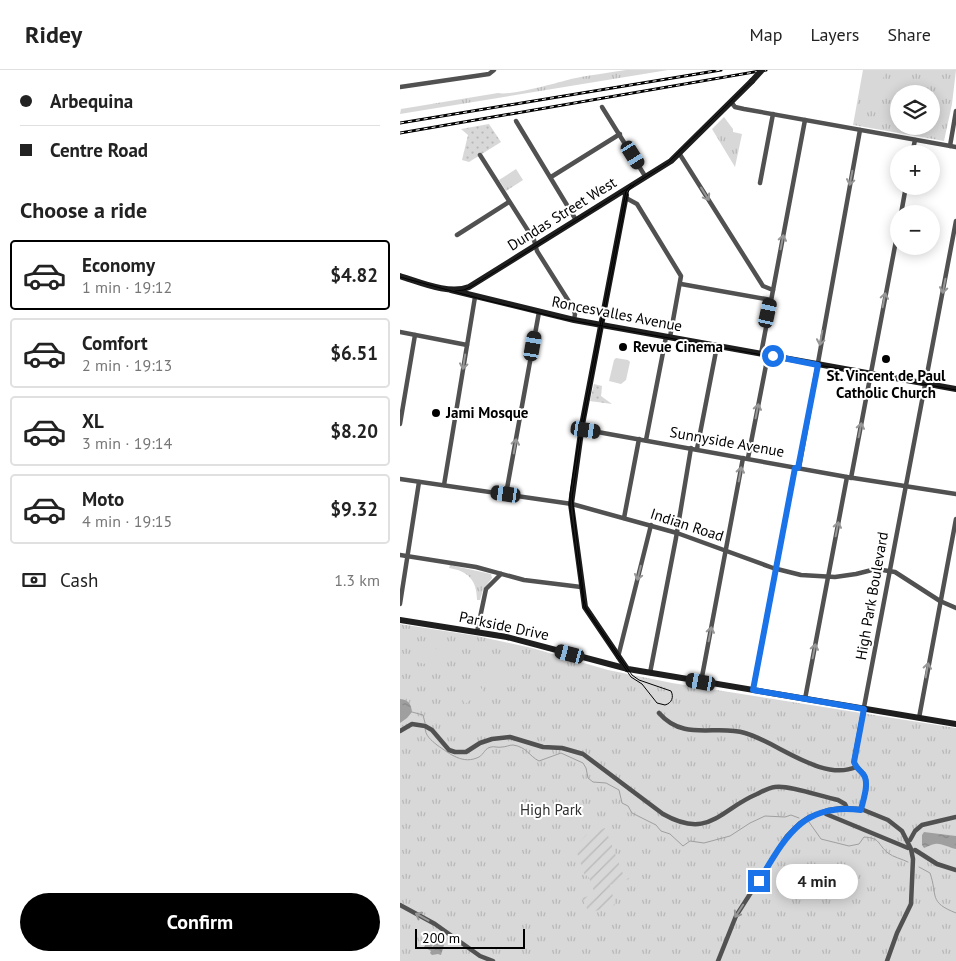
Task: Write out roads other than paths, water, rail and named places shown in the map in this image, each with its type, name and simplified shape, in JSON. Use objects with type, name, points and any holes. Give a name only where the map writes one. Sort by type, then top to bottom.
[{"type":"main road","name":"Dundas Street West","points":[[451,290],[469,287],[576,220],[625,194],[645,176],[666,164],[679,153],[762,70]]},
{"type":"main road","points":[[625,194],[581,429],[571,504],[586,610],[627,669]]},
{"type":"main road","points":[[400,276],[451,290]]},
{"type":"main road","name":"Roncesvalles Avenue","points":[[451,290],[574,320],[956,390]]},
{"type":"main road","name":"Parkside Drive","points":[[400,620],[507,637],[627,669],[956,724]]},
{"type":"street","points":[[400,87],[489,74],[494,70]]},
{"type":"street","points":[[731,102],[735,107],[956,147]]},
{"type":"street","points":[[602,107],[645,176]]},
{"type":"street","points":[[950,146],[956,111]]},
{"type":"street","points":[[760,183],[773,114]]},
{"type":"street","points":[[701,682],[745,458],[764,355],[771,300],[805,120]]},
{"type":"street","points":[[516,121],[576,220]]},
{"type":"street","points":[[753,690],[818,364],[860,130]]},
{"type":"street","points":[[551,177],[620,134]]},
{"type":"street","points":[[914,145],[915,140]]},
{"type":"street","points":[[679,153],[763,286],[764,291],[759,298]]},
{"type":"street","points":[[480,155],[534,240],[535,246],[574,311],[574,320]]},
{"type":"street","points":[[625,194],[637,204],[681,276],[681,284],[661,363],[646,440]]},
{"type":"street","points":[[457,235],[509,202]]},
{"type":"street","name":"High Park Boulevard","points":[[861,810],[866,780],[856,767],[854,760],[956,221]]},
{"type":"street","points":[[805,699],[893,255]]},
{"type":"street","points":[[681,284],[771,300]]},
{"type":"street","points":[[763,286],[773,290]]},
{"type":"street","points":[[444,485],[476,297]]},
{"type":"street","points":[[506,494],[539,312]]},
{"type":"street","points":[[400,332],[467,345]]},
{"type":"street","points":[[400,424],[415,335]]},
{"type":"street","points":[[697,449],[717,346]]},
{"type":"street","name":"Sunnyside Avenue","points":[[581,429],[797,468],[956,494]]},
{"type":"street","points":[[624,518],[639,439]]},
{"type":"street","points":[[650,673],[691,448]]},
{"type":"street","name":"Indian Road","points":[[400,479],[571,504],[677,533],[776,569],[801,575],[828,577],[850,576],[876,569],[890,571],[899,574],[940,601],[956,608]]},
{"type":"street","points":[[400,604],[419,482]]},
{"type":"street","points":[[919,718],[940,601],[953,546],[956,519]]},
{"type":"street","points":[[618,657],[651,525]]},
{"type":"street","points":[[400,555],[476,566],[524,580],[582,587]]},
{"type":"street","points":[[477,632],[486,590],[501,574]]},
{"type":"street","points":[[659,713],[670,723],[686,729],[701,732],[732,730],[748,733],[822,767],[840,770],[856,767]]},
{"type":"street","points":[[400,731],[412,724],[422,724],[428,727],[444,745],[455,752],[466,752],[480,743],[492,739],[510,737],[542,746],[562,748],[583,754],[664,814],[692,825],[711,822],[741,801],[772,787],[785,787],[838,800],[847,808]]},
{"type":"street","points":[[718,961],[736,916],[787,836],[809,817],[828,810],[847,808],[861,810],[893,823],[902,831],[912,852],[913,869],[910,908],[894,940],[887,961]]},
{"type":"street","points":[[826,814],[909,844]]},
{"type":"street","points":[[909,844],[915,831],[922,826],[956,817]]},
{"type":"street","points":[[915,850],[937,864],[956,870]]},
{"type":"street","points":[[400,905],[439,927],[480,956],[493,961]]},
{"type":"water","points":[[400,699],[406,700],[409,703],[412,712],[400,723]]},
{"type":"water","points":[[924,832],[956,836],[956,849],[938,844],[932,844],[924,848],[922,845],[922,835]]},
{"type":"water","points":[[431,935],[437,938],[431,948],[437,942],[444,945],[441,955],[432,955],[431,951],[424,947]]},
{"type":"waterway","points":[[412,712],[423,715],[425,723]]},
{"type":"waterway","points":[[425,727],[427,735],[437,745],[462,759],[468,760],[479,757],[491,747],[513,745],[522,748],[539,761],[561,753],[583,763],[588,778],[593,782],[606,783],[619,790],[622,803],[628,806],[632,813],[656,825],[661,831],[670,834],[683,846],[690,841],[704,843],[730,836],[765,816],[785,817],[791,815],[799,818]]},
{"type":"waterway","points":[[809,822],[821,839],[849,846],[859,844],[864,837],[873,839],[890,854],[908,862]]},
{"type":"waterway","points":[[919,867],[930,873],[938,902],[956,913]]},
{"type":"tram line","points":[[455,291],[464,290],[472,286],[668,163],[763,70]]},
{"type":"tram line","points":[[631,185],[626,191],[581,425],[570,494],[570,508],[584,607],[631,677],[642,684],[657,703],[665,705],[672,700],[671,691],[639,680],[632,675],[586,608],[572,497],[583,425],[627,196],[629,190],[635,184]]},
{"type":"tram line","points":[[400,277],[564,319],[956,390]]},
{"type":"railway","points":[[400,123],[721,70]]},
{"type":"railway","points":[[400,133],[766,70]]},
{"type":"place","name":"Revue Cinema","points":[[623,347]]},
{"type":"place","name":"St. Vincent de Paul Catholic Church","points":[[886,359]]},
{"type":"place","name":"Jami Mosque","points":[[436,413]]},
{"type":"park label","name":"High Park","points":[[551,810]]}]
